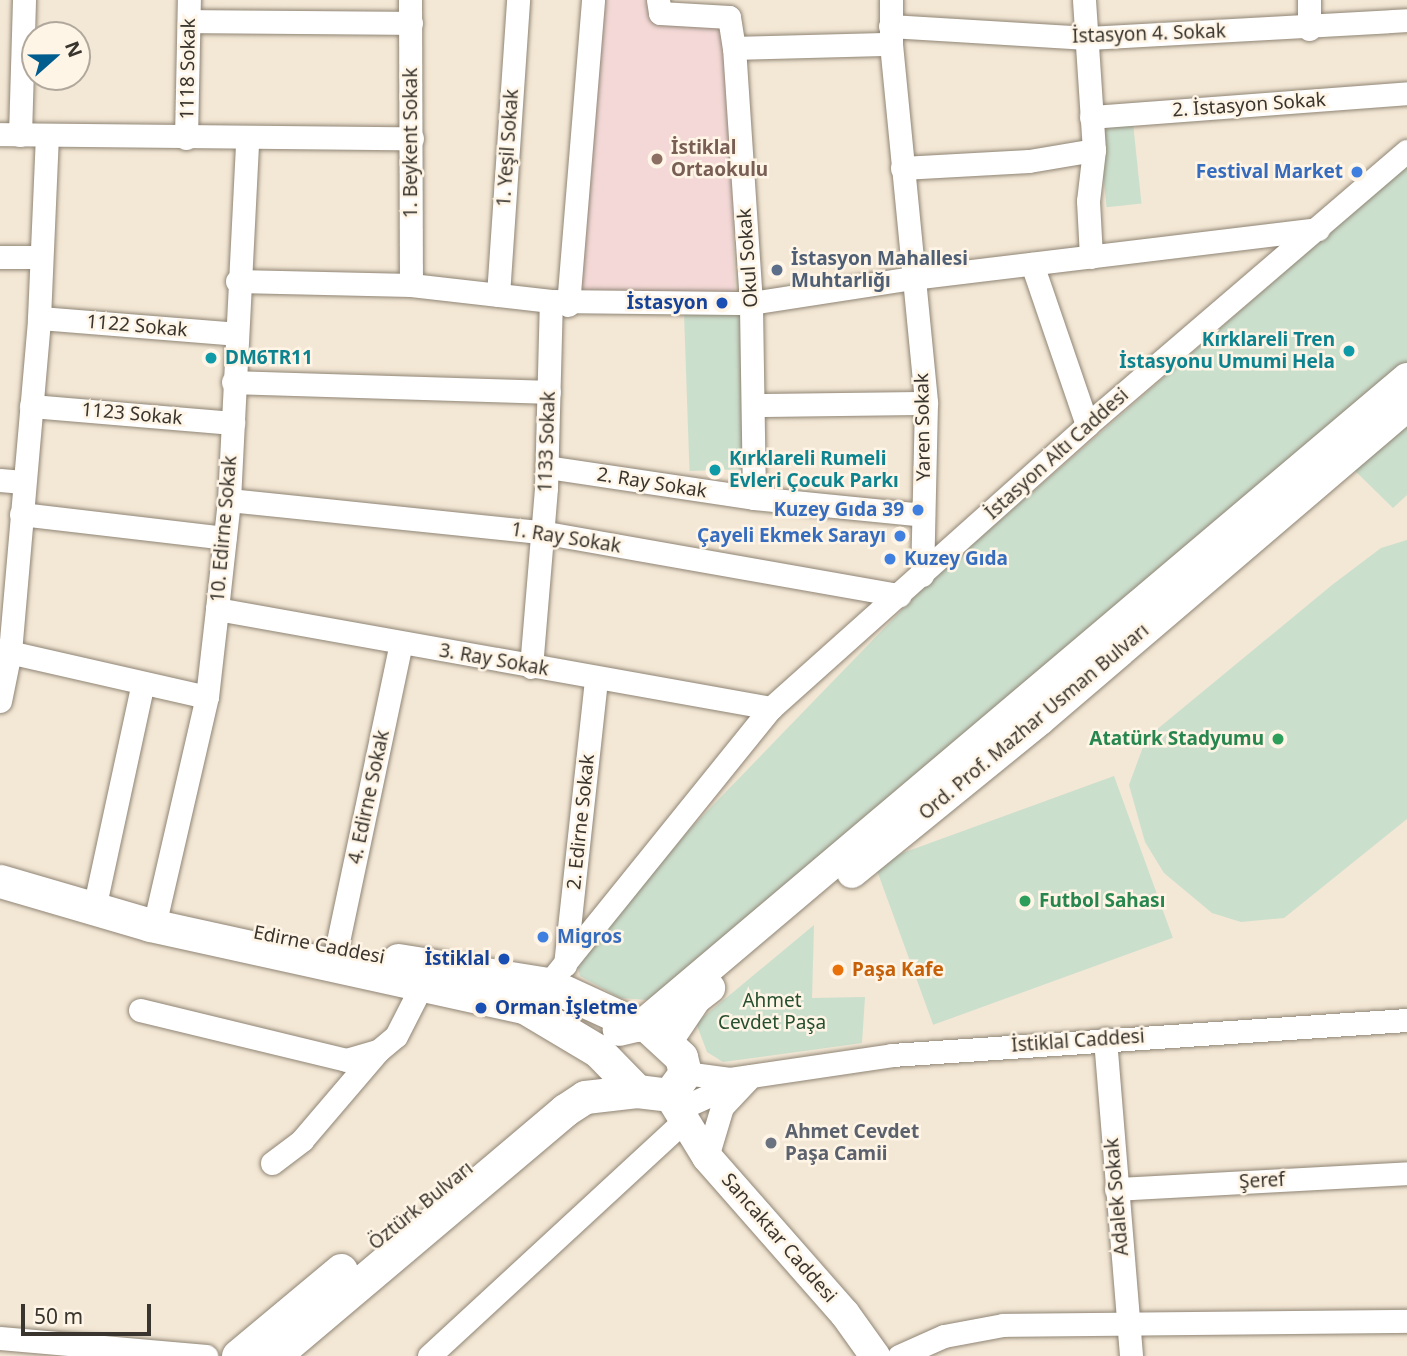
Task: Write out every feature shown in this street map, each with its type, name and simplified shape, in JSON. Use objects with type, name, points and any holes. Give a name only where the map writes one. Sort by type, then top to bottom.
[{"type":"highway","name":"Edirne Caddesi","points":[[0,864],[157,913],[336,951],[556,975],[649,1030]]},
{"type":"highway","name":"Edirne Caddesi","points":[[0,881],[138,922],[421,987],[526,1008],[590,1053]]},
{"type":"highway","name":"Öztürk Bulvarı","points":[[238,1356],[576,1083],[590,1053],[617,1030],[649,1030]]},
{"type":"highway","points":[[590,1053],[671,1098],[681,1057],[649,1030]]},
{"type":"highway","name":"Öztürk Bulvarı","points":[[274,1356],[565,1110],[585,1097],[671,1098]]},
{"type":"main road","name":"Ord. Prof. Mazhar Usman Bulvarı","points":[[649,1030],[1400,391]]},
{"type":"main road","name":"Sancaktar Caddesi","points":[[671,1098],[707,1157],[845,1314],[875,1356]]},
{"type":"street","points":[[24,0],[10,134],[247,139],[412,138]]},
{"type":"street","name":"1. Beykent Sokak","points":[[410,0],[411,285]]},
{"type":"street","name":"1. Yeşil Sokak","points":[[498,295],[518,0]]},
{"type":"street","name":"1133 Sokak","points":[[531,667],[547,467],[549,392],[563,302],[593,0]]},
{"type":"street","name":"Okul Sokak","points":[[658,0],[660,13],[729,17],[734,48],[751,303],[755,405],[754,498]]},
{"type":"street","name":"Yaren Sokak","points":[[891,0],[891,35],[902,168],[926,403],[922,575]]},
{"type":"street","points":[[1084,0],[1094,149],[1088,201],[1091,257]]},
{"type":"street","points":[[1309,0],[1309,29]]},
{"type":"street","points":[[189,10],[411,23]]},
{"type":"street","name":"1118 Sokak","points":[[186,138],[189,10]]},
{"type":"street","name":"İstasyon 4. Sokak","points":[[891,35],[1088,38],[1309,29],[1407,20]]},
{"type":"street","points":[[734,48],[891,35]]},
{"type":"street","name":"2. İstasyon Sokak","points":[[1091,117],[1407,93]]},
{"type":"street","points":[[0,701],[22,514],[11,481],[31,406],[39,318],[39,257],[47,135]]},
{"type":"street","name":"10. Edirne Sokak","points":[[157,913],[206,697],[217,609],[229,500],[237,281],[247,139]]},
{"type":"street","points":[[902,168],[1029,161],[1094,149]]},
{"type":"street","name":"İstasyon Altı Caddesi","points":[[556,975],[771,708],[1087,425],[1407,151]]},
{"type":"street","points":[[237,281],[411,285],[563,302],[751,303],[913,278],[1318,229]]},
{"type":"street","points":[[0,257],[39,257]]},
{"type":"street","points":[[1031,264],[1087,425]]},
{"type":"street","name":"1122 Sokak","points":[[39,318],[236,334]]},
{"type":"street","points":[[233,382],[549,392]]},
{"type":"street","points":[[755,405],[926,403]]},
{"type":"street","name":"1123 Sokak","points":[[31,406],[233,423]]},
{"type":"street","name":"2. Ray Sokak","points":[[547,467],[754,498],[923,515]]},
{"type":"street","name":"1. Ray Sokak","points":[[229,500],[541,532],[900,595]]},
{"type":"street","points":[[22,514],[225,538]]},
{"type":"street","name":"3. Ray Sokak","points":[[217,609],[596,679],[771,708]]},
{"type":"street","name":"4. Edirne Sokak","points":[[336,951],[401,643]]},
{"type":"street","points":[[5,651],[206,697]]},
{"type":"street","name":"2. Edirne Sokak","points":[[556,975],[596,679]]},
{"type":"street","points":[[97,895],[144,683]]},
{"type":"street","points":[[272,1163],[302,1140],[378,1051],[396,1036],[421,987]]},
{"type":"street","points":[[140,1010],[346,1060],[378,1051]]},
{"type":"street","name":"İstiklal Caddesi","points":[[751,1076],[892,1055],[1407,1020]]},
{"type":"street","name":"Adalek Sokak","points":[[1105,1039],[1131,1356]]},
{"type":"street","points":[[429,1356],[671,1098],[751,1076]]},
{"type":"street","points":[[671,1098],[751,1076]]},
{"type":"street","points":[[707,1157],[722,1107],[751,1076]]},
{"type":"street","name":"Şeref","points":[[1116,1189],[1407,1173]]},
{"type":"street","points":[[899,1356],[972,1328],[1407,1321]]},
{"type":"street","points":[[0,1338],[205,1356]]},
{"type":"shaded area","name":"İstiklal Ortaokulu","points":[[593,0],[658,0],[729,17],[735,303],[571,301]]},
{"type":"green space","points":[[1133,123],[1141,204],[1107,207],[1098,127]]},
{"type":"green space","points":[[1407,165],[1407,362],[648,1000],[620,998],[580,976],[578,968],[586,954],[689,830],[925,586]]},
{"type":"green space","points":[[743,312],[748,469],[690,471],[684,314]]},
{"type":"green space","points":[[1407,418],[1407,495],[1393,508],[1344,460]]},
{"type":"green space","name":"Atatürk Stadyumu","points":[[1407,540],[1407,819],[1284,918],[1241,922],[1212,913],[1164,873],[1145,842],[1129,785],[1143,747],[1155,731],[1332,585],[1381,548]]},
{"type":"green space","name":"Futbol Sahası","points":[[1114,776],[1173,938],[933,1025],[874,863]]},
{"type":"green space","name":"Ahmet Cevdet Paşa","points":[[814,925],[812,998],[865,997],[862,1043],[723,1062],[707,1052],[696,1023]]},
{"type":"place","name":"İstiklal Ortaokulu","points":[[657,159]]},
{"type":"place","name":"Festival Market","points":[[1357,172]]},
{"type":"place","name":"İstasyon Mahallesi Muhtarlığı","points":[[777,270]]},
{"type":"place","name":"İstasyon","points":[[722,303]]},
{"type":"place","name":"Kırklareli Tren İstasyonu Umumi Hela","points":[[1349,351]]},
{"type":"place","name":"DM6TR11","points":[[211,358]]},
{"type":"place","name":"Kırklareli Rumeli Evleri Çocuk Parkı","points":[[715,470]]},
{"type":"place","name":"Kuzey Gıda 39","points":[[918,510]]},
{"type":"place","name":"Çayeli Ekmek Sarayı","points":[[900,536]]},
{"type":"place","name":"Kuzey Gıda","points":[[890,559]]},
{"type":"place","name":"Atatürk Stadyumu","points":[[1278,739]]},
{"type":"place","name":"Futbol Sahası","points":[[1025,901]]},
{"type":"place","name":"Migros","points":[[543,937]]},
{"type":"place","name":"İstiklal","points":[[504,959]]},
{"type":"place","name":"Paşa Kafe","points":[[838,970]]},
{"type":"place","name":"Orman İşletme","points":[[481,1008]]},
{"type":"place","name":"Ahmet Cevdet Paşa Camii","points":[[771,1143]]}]
